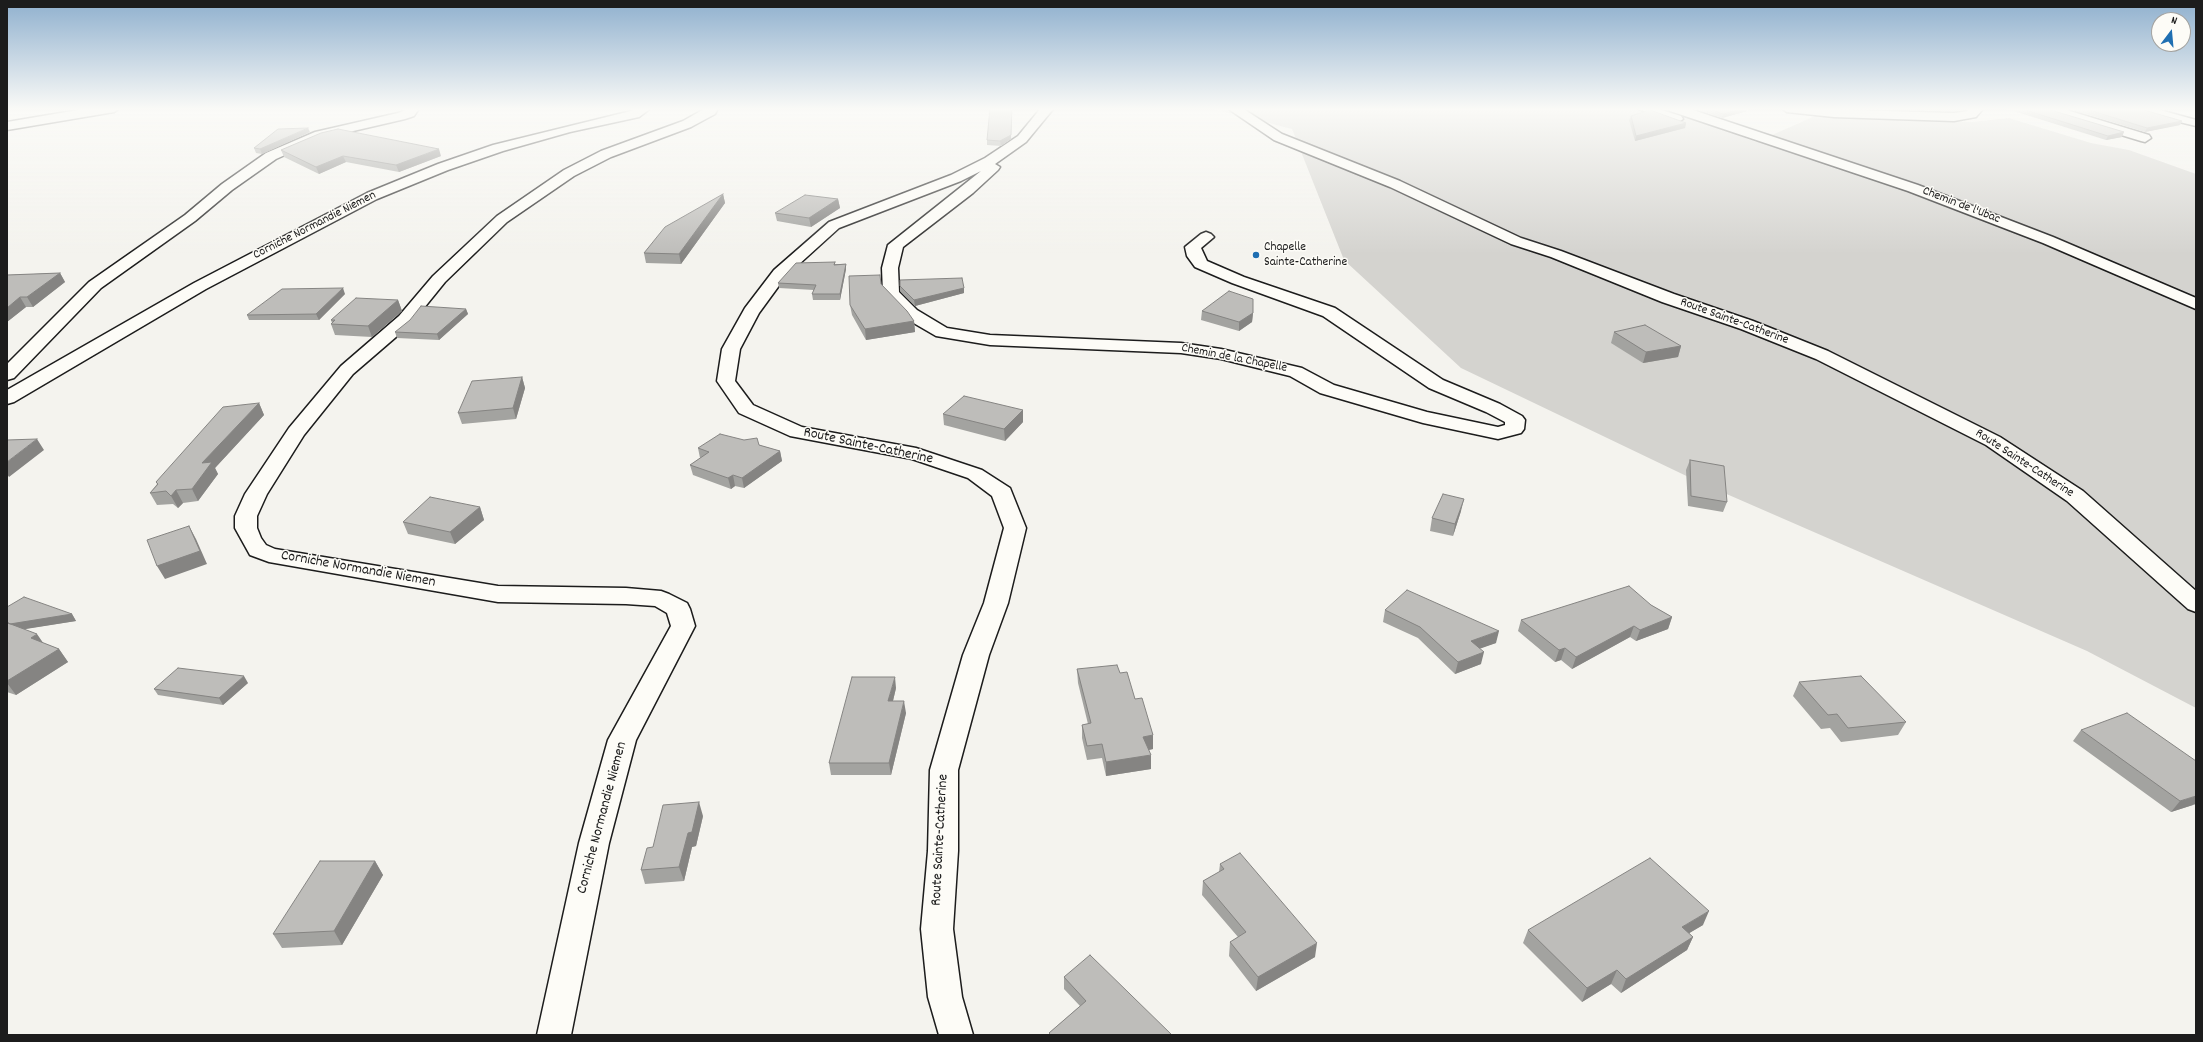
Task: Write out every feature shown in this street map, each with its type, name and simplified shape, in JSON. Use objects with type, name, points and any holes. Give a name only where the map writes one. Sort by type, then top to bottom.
[{"type":"street","points":[[7,374],[95,286],[197,212],[227,187],[271,157]]},
{"type":"street","name":"Corniche Normandie Niemen","points":[[7,398],[200,286],[372,196],[443,167],[473,157]]},
{"type":"street","name":"Corniche Normandie Niemen","points":[[554,1035],[594,843],[622,740],[683,626],[678,609],[661,599],[626,596],[498,594],[269,555],[258,550],[250,538],[246,528],[246,516],[256,494],[296,432],[347,370],[406,320],[439,279],[502,219],[569,173],[603,157]]},
{"type":"street","name":"Route Sainte-Catherine","points":[[956,1035],[946,997],[937,929],[943,851],[944,770],[976,655],[996,603],[1015,528],[1002,493],[975,474],[916,454],[797,432],[746,409],[726,381],[732,349],[751,312],[780,273],[834,225],[882,205],[956,178],[996,157]]},
{"type":"street","name":"Route Sainte-Catherine","points":[[1327,157],[1395,184],[1516,241],[1556,254],[1668,298],[1747,325],[1822,355],[1993,441],[2075,496],[2196,604]]},
{"type":"street","points":[[1793,157],[1838,164]]},
{"type":"street","name":"Chemin de l'Ubac","points":[[1816,157],[1913,188],[2048,240],[2196,304]]},
{"type":"street","name":"Chemin de la Chapelle","points":[[990,161],[997,163],[968,190],[896,245],[890,268],[891,293],[911,314],[942,332],[990,340],[1181,348],[1221,354],[1296,372],[1327,389],[1423,417],[1498,433],[1514,429],[1515,420],[1493,408],[1436,384],[1330,312],[1238,280],[1202,264],[1195,256],[1193,247],[1206,237]]},
{"type":"street","points":[[197,212],[205,211],[223,203],[242,189],[254,184]]},
{"type":"shaded area","points":[[1303,157],[2147,157],[2196,174],[2196,708],[2087,651],[1699,482],[1461,368],[1344,260]]},
{"type":"building","points":[[295,157],[341,157],[316,167]]},
{"type":"building","points":[[347,157],[419,157],[396,165]]},
{"type":"building","points":[[723,194],[679,254],[644,253],[665,227]]},
{"type":"building","points":[[805,195],[838,199],[809,218],[775,213]]},
{"type":"building","points":[[835,262],[834,265],[846,264],[840,294],[812,294],[816,285],[778,283],[796,263]]},
{"type":"building","points":[[60,273],[27,297],[20,297],[7,308],[7,275]]},
{"type":"building","points":[[880,275],[881,284],[907,311],[914,321],[865,329],[850,305],[849,276]]},
{"type":"building","points":[[962,278],[964,288],[914,300],[900,286],[900,280]]},
{"type":"building","points":[[343,288],[316,314],[247,315],[282,289]]},
{"type":"building","points":[[1229,291],[1253,299],[1253,313],[1239,322],[1202,311]]},
{"type":"building","points":[[356,298],[398,300],[368,326],[331,324],[335,320],[331,320]]},
{"type":"building","points":[[421,306],[466,309],[437,334],[395,332],[410,320]]},
{"type":"building","points":[[1645,325],[1681,346],[1646,352],[1614,332]]},
{"type":"building","points":[[522,377],[513,408],[458,413],[472,381]]},
{"type":"building","points":[[964,396],[1023,410],[1004,429],[943,414]]},
{"type":"building","points":[[259,403],[202,463],[212,462],[192,489],[176,490],[171,496],[166,491],[150,493],[158,484],[156,482],[223,407]]},
{"type":"building","points":[[720,434],[744,440],[757,438],[759,445],[780,451],[742,478],[733,475],[728,478],[690,465],[709,452],[698,448]]},
{"type":"building","points":[[37,439],[7,462],[7,440]]},
{"type":"building","points":[[1690,460],[1724,466],[1727,502],[1691,496]]},
{"type":"building","points":[[1443,494],[1464,499],[1455,524],[1432,518]]},
{"type":"building","points":[[430,497],[480,507],[450,532],[403,522]]},
{"type":"building","points":[[189,526],[200,551],[157,566],[147,540]]},
{"type":"building","points":[[1629,586],[1651,605],[1672,617],[1640,630],[1634,626],[1576,657],[1565,648],[1559,650],[1521,620]]},
{"type":"building","points":[[1407,590],[1499,631],[1471,641],[1484,652],[1458,662],[1420,627],[1385,610]]},
{"type":"building","points":[[24,597],[72,614],[7,624],[7,607]]},
{"type":"building","points":[[8,623],[37,634],[31,638],[59,649],[7,681],[7,624]]},
{"type":"building","points":[[1117,665],[1120,673],[1127,672],[1135,699],[1142,698],[1153,735],[1143,737],[1151,755],[1106,762],[1102,744],[1087,746],[1082,725],[1091,723],[1077,669]]},
{"type":"building","points":[[178,668],[244,676],[219,698],[154,689]]},
{"type":"building","points":[[1861,676],[1906,722],[1848,728],[1837,714],[1828,715],[1799,682]]},
{"type":"building","points":[[852,677],[895,677],[888,701],[904,701],[889,763],[829,763]]},
{"type":"building","points":[[2127,713],[2196,761],[2196,796],[2180,801],[2081,730]]},
{"type":"building","points":[[699,802],[692,832],[688,833],[679,867],[641,870],[647,848],[653,847],[663,805]]},
{"type":"building","points":[[1240,853],[1317,943],[1258,977],[1230,942],[1246,932],[1203,881],[1224,869],[1220,864]]},
{"type":"building","points":[[1650,858],[1709,911],[1682,927],[1693,937],[1626,979],[1617,970],[1587,988],[1528,930]]},
{"type":"building","points":[[320,861],[375,861],[334,931],[273,934]]},
{"type":"building","points":[[1090,955],[1172,1035],[1051,1035],[1049,1033],[1086,1001],[1064,977]]},
{"type":"place","name":"Chapelle Sainte-Catherine","points":[[1256,255]]}]
